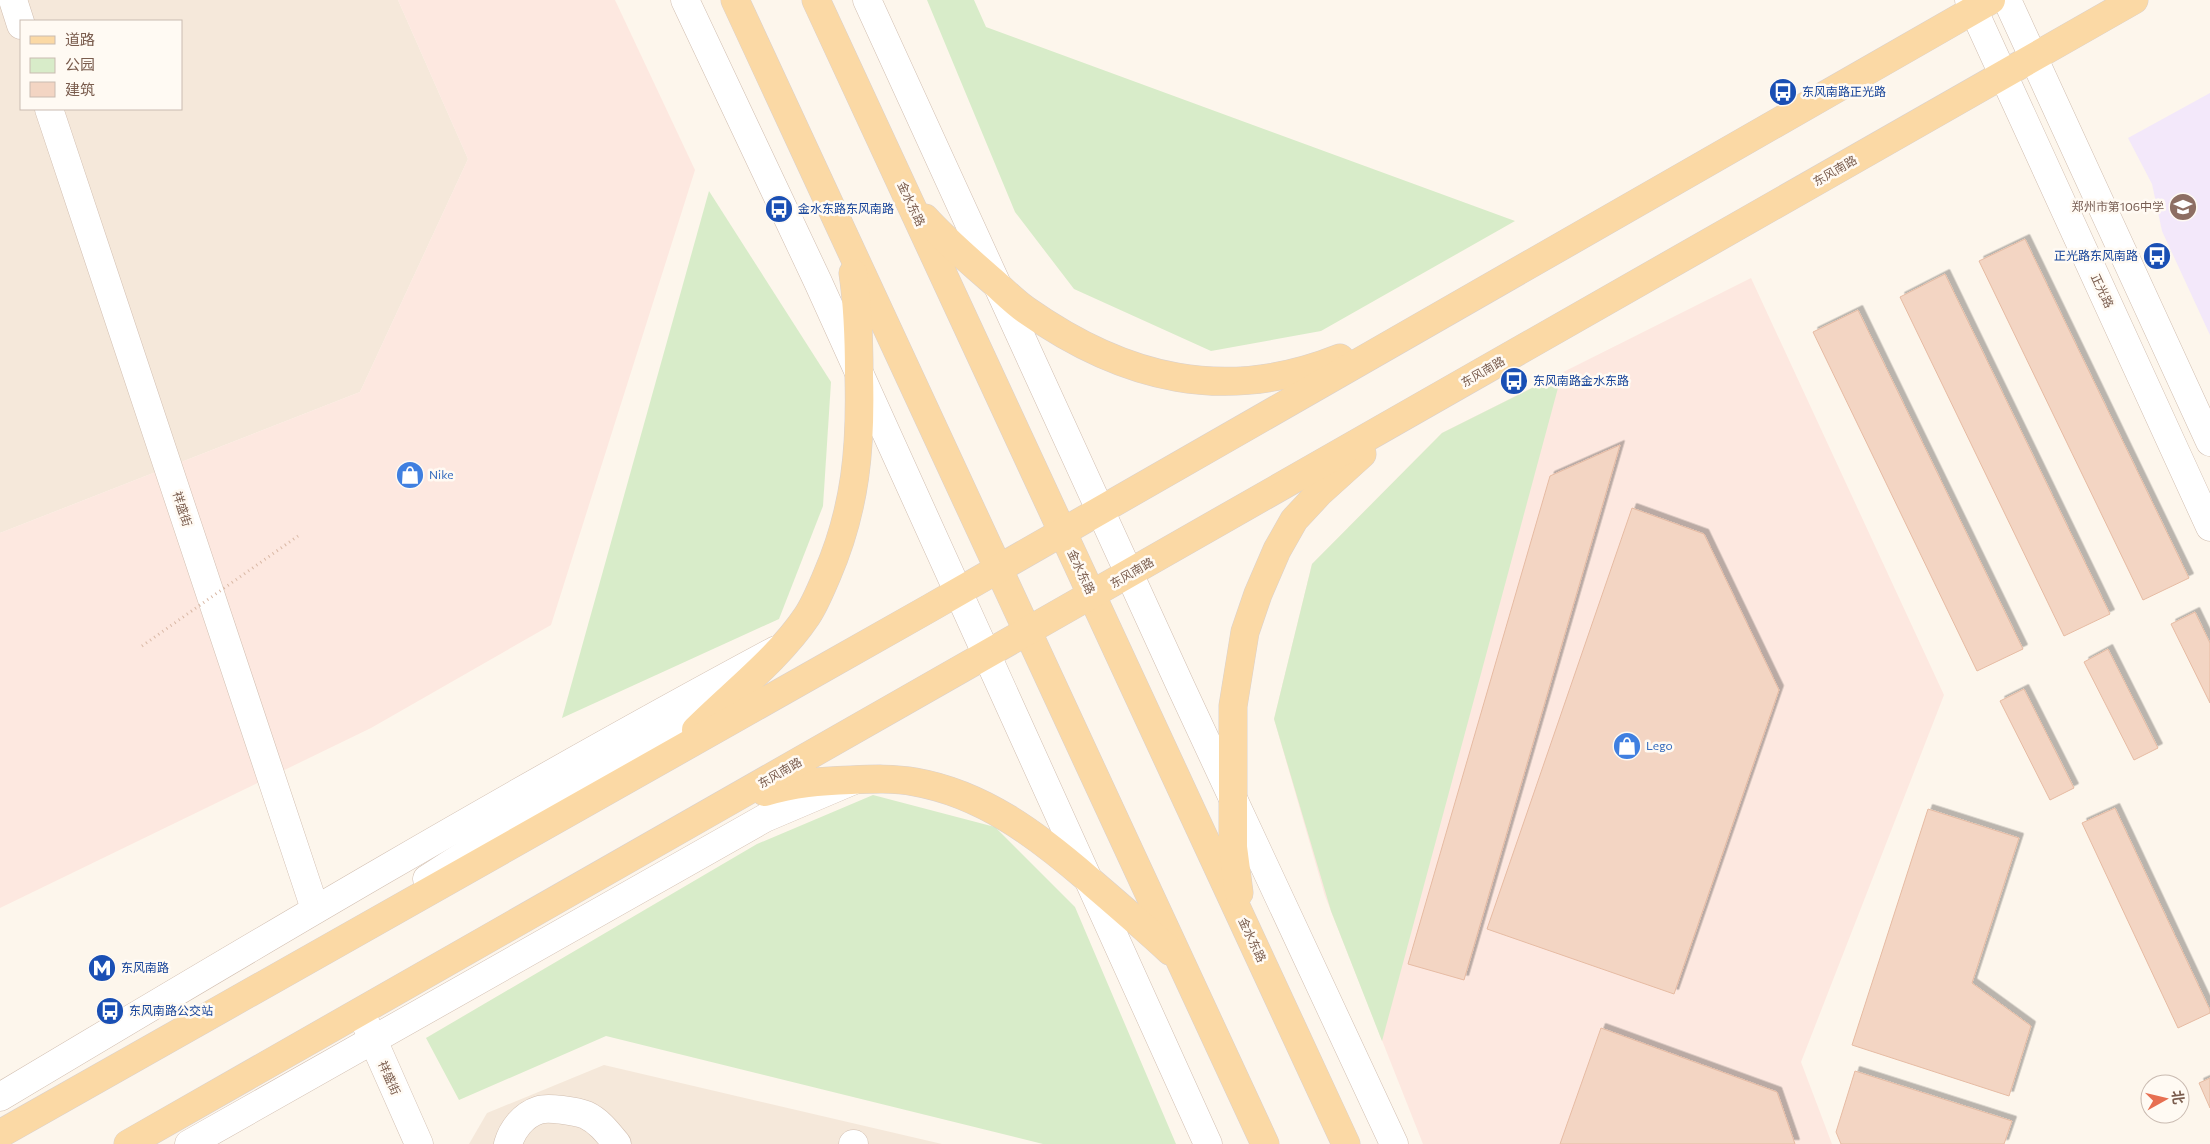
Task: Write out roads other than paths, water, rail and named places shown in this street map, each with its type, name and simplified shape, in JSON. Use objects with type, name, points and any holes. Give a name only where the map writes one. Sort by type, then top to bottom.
[{"type":"main road","points":[[736,0],[1265,1144]]},
{"type":"main road","name":"金水东路","points":[[816,0],[1346,1144]]},
{"type":"main road","name":"东风南路","points":[[128,1144],[2134,0]]},
{"type":"main road","points":[[0,1133],[1063,532],[1429,322],[1977,3]]},
{"type":"main road","points":[[909,200],[940,234],[1024,309],[1059,332],[1122,363],[1161,375],[1195,380],[1235,381],[1309,370],[1429,322]]},
{"type":"main road","points":[[670,755],[784,646],[807,616],[820,592],[841,539],[856,478],[860,441],[857,301],[850,247]]},
{"type":"main road","points":[[1242,919],[1233,847],[1233,706],[1245,632],[1258,594],[1277,550],[1294,520],[1320,492],[1401,419]]},
{"type":"main road","points":[[723,805],[789,784],[883,779],[915,782],[945,790],[982,804],[1018,824],[1056,851],[1133,916],[1180,961]]},
{"type":"street","points":[[13,0],[20,22]]},
{"type":"street","points":[[685,0],[859,373],[1208,1144]]},
{"type":"street","points":[[867,0],[1394,1144]]},
{"type":"street","points":[[2007,0],[2210,442]]},
{"type":"street","name":"正光路","points":[[1977,3],[2003,75],[2210,527]]},
{"type":"street","name":"祥盛街","points":[[49,110],[315,909]]},
{"type":"street","points":[[0,1097],[315,909],[643,721],[784,646]]},
{"type":"street","points":[[0,1133],[420,884],[486,841],[716,709],[852,652]]},
{"type":"street","points":[[189,1144],[765,818],[855,780]]},
{"type":"street","name":"祥盛街","points":[[360,1012],[418,1144]]},
{"type":"street","points":[[508,1144],[513,1130],[539,1110],[570,1111],[586,1115],[602,1126],[618,1144]]},
{"type":"place","name":"东风南路正光路","points":[[1783,92]]},
{"type":"place","name":"郑州市第106中学","points":[[2183,207]]},
{"type":"place","name":"金水东路东风南路","points":[[779,209]]},
{"type":"place","name":"正光路东风南路","points":[[2157,256]]},
{"type":"place","name":"东风南路金水东路","points":[[1514,381]]},
{"type":"place","name":"Nike","points":[[410,475]]},
{"type":"place","name":"Lego","points":[[1627,746]]},
{"type":"place","name":"东风南路","points":[[102,968]]},
{"type":"place","name":"东风南路公交站","points":[[110,1011]]}]
